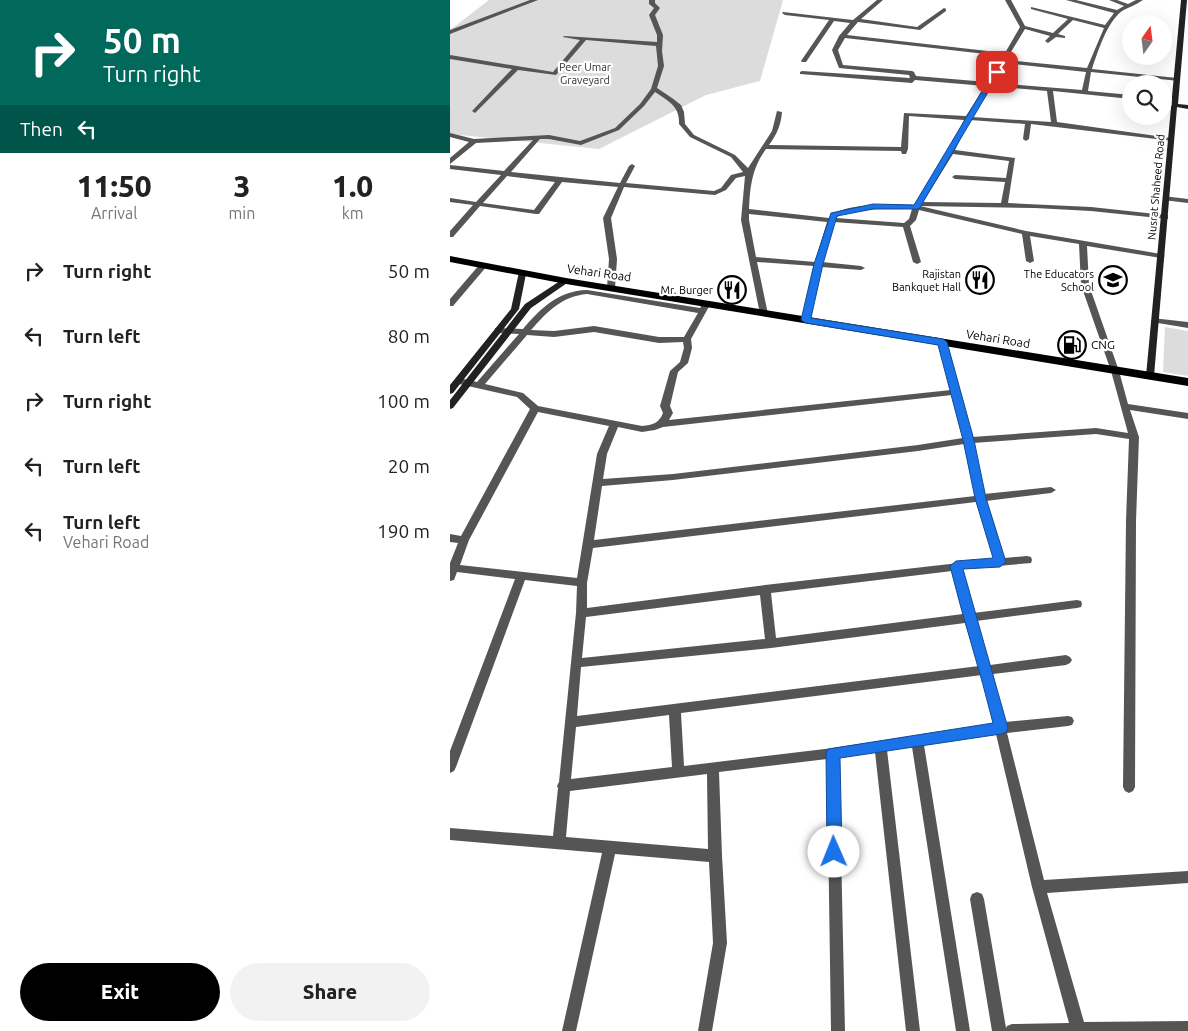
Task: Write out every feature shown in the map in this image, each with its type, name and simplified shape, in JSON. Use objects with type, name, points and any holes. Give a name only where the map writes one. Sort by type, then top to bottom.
[{"type":"main road","name":"Vehari Road","points":[[450,259],[705,307],[806,320],[1188,382]]},
{"type":"street","points":[[450,32],[535,0]]},
{"type":"street","points":[[450,135],[474,141],[549,137],[581,143],[618,129],[654,89],[661,66],[658,44],[660,35],[652,15],[657,8],[652,4],[652,0]]},
{"type":"street","points":[[880,0],[855,21],[842,36],[835,50],[841,67],[912,73],[913,78]]},
{"type":"street","points":[[1008,0],[1023,27],[1063,37]]},
{"type":"street","points":[[1069,0],[1118,12]]},
{"type":"street","points":[[1112,0],[1129,6]]},
{"type":"street","points":[[1084,92],[1085,82],[1097,44],[1118,12],[1140,0]]},
{"type":"street","name":"Nusrat Shaheed Road","points":[[1150,376],[1177,80],[1185,13],[1184,0]]},
{"type":"street","points":[[1033,8],[1108,27]]},
{"type":"street","points":[[785,13],[918,29],[944,10]]},
{"type":"street","points":[[1048,41],[1072,18]]},
{"type":"street","points":[[804,60],[833,19]]},
{"type":"street","points":[[745,211],[906,225],[912,220],[917,205],[951,152],[968,119],[1023,27]]},
{"type":"street","points":[[842,36],[1177,80]]},
{"type":"street","points":[[566,37],[658,44]]},
{"type":"street","points":[[450,57],[554,74],[584,39]]},
{"type":"street","points":[[475,111],[517,67]]},
{"type":"street","points":[[802,73],[912,81],[913,78],[1122,96]]},
{"type":"street","points":[[654,89],[679,106],[684,114],[682,124],[692,136],[733,156],[749,174]]},
{"type":"street","points":[[1050,89],[1054,124]]},
{"type":"street","points":[[1172,102],[1188,107]]},
{"type":"street","points":[[764,314],[745,220],[745,211],[749,174],[759,154],[775,133],[779,112]]},
{"type":"street","points":[[766,147],[904,151],[906,114],[1054,124],[1172,140]]},
{"type":"street","points":[[1026,139],[1028,122]]},
{"type":"street","points":[[450,235],[538,138]]},
{"type":"street","points":[[450,162],[474,141]]},
{"type":"street","points":[[951,152],[1013,159],[1004,206]]},
{"type":"street","points":[[611,288],[614,259],[607,218],[632,166]]},
{"type":"street","points":[[450,167],[560,180],[715,192],[724,190],[731,176],[735,174],[749,174]]},
{"type":"street","points":[[955,177],[1008,180]]},
{"type":"street","points":[[450,200],[536,212],[560,180]]},
{"type":"street","points":[[1166,198],[1188,201]]},
{"type":"street","points":[[917,205],[1026,233],[1161,256]]},
{"type":"street","points":[[806,320],[818,264],[834,214],[840,212],[873,207],[917,205],[1004,206],[1091,209],[1165,217]]},
{"type":"street","points":[[906,225],[917,262]]},
{"type":"street","points":[[1026,233],[1030,260]]},
{"type":"street","points":[[1083,244],[1085,285],[1116,371],[1134,437],[1131,521],[1129,787]]},
{"type":"street","points":[[753,258],[861,268]]},
{"type":"street","points":[[450,304],[483,266]]},
{"type":"street","points":[[450,406],[463,381],[515,309],[522,274]]},
{"type":"street","points":[[450,391],[463,381],[528,306],[566,281]]},
{"type":"street","points":[[479,386],[541,313],[551,304],[571,293],[608,295],[705,307],[687,339],[688,348],[684,363],[674,371],[665,406],[668,413],[664,424]]},
{"type":"street","points":[[1155,320],[1188,325]]},
{"type":"street","points":[[498,330],[554,334],[594,329],[659,340],[687,339]]},
{"type":"street","points":[[943,342],[968,440],[980,498],[1000,562]]},
{"type":"street","points":[[450,375],[479,386],[520,395],[535,408],[642,429],[659,427],[664,424],[956,392]]},
{"type":"street","points":[[1124,406],[1188,416]]},
{"type":"street","points":[[535,408],[464,540],[452,572],[521,576],[582,583]]},
{"type":"street","points":[[559,842],[581,613],[582,583],[602,454],[615,423]]},
{"type":"street","points":[[597,483],[673,477],[918,448],[968,440],[1096,431],[1134,437]]},
{"type":"street","points":[[587,546],[1052,490]]},
{"type":"street","points":[[450,538],[464,540]]},
{"type":"street","points":[[581,613],[956,566],[1027,560]]},
{"type":"street","points":[[956,566],[969,617],[986,670],[1039,887],[1079,1030]]},
{"type":"street","points":[[450,767],[521,576]]},
{"type":"street","points":[[765,589],[771,643]]},
{"type":"street","points":[[576,663],[771,643],[1077,604]]},
{"type":"street","points":[[571,722],[1066,660]]},
{"type":"street","points":[[675,710],[678,772]]},
{"type":"street","points":[[563,786],[833,753],[1001,728],[1068,721]]},
{"type":"street","points":[[917,740],[962,1031]]},
{"type":"street","points":[[880,746],[912,1031]]},
{"type":"street","points":[[833,753],[838,1031]]},
{"type":"street","points":[[705,1031],[720,943],[715,856],[713,768]]},
{"type":"street","points":[[451,835],[559,842],[715,856]]},
{"type":"street","points":[[569,1031],[610,847]]},
{"type":"street","points":[[1039,887],[1188,878]]},
{"type":"street","points":[[977,899],[999,1031]]},
{"type":"street","points":[[1012,1031],[1188,1028]]},
{"type":"green space","name":"Peer Umar Graveyard","points":[[489,0],[783,0],[760,81],[706,95],[599,149],[450,134],[450,30]]},
{"type":"green space","points":[[1165,327],[1188,331],[1188,376],[1163,372]]},
{"type":"place","name":"Rajistan Bankquet Hall","points":[[980,280]]},
{"type":"place","name":"The Educators School","points":[[1113,280]]},
{"type":"place","name":"Mr. Burger","points":[[732,290]]},
{"type":"place","name":"CNG","points":[[1072,345]]},
{"type":"route","points":[[834,852],[833,753],[1001,728],[956,566],[1000,562],[980,498],[968,440],[943,342],[806,320],[818,264],[834,214],[884,206],[916,207],[951,152],[966,122],[997,72]]}]
